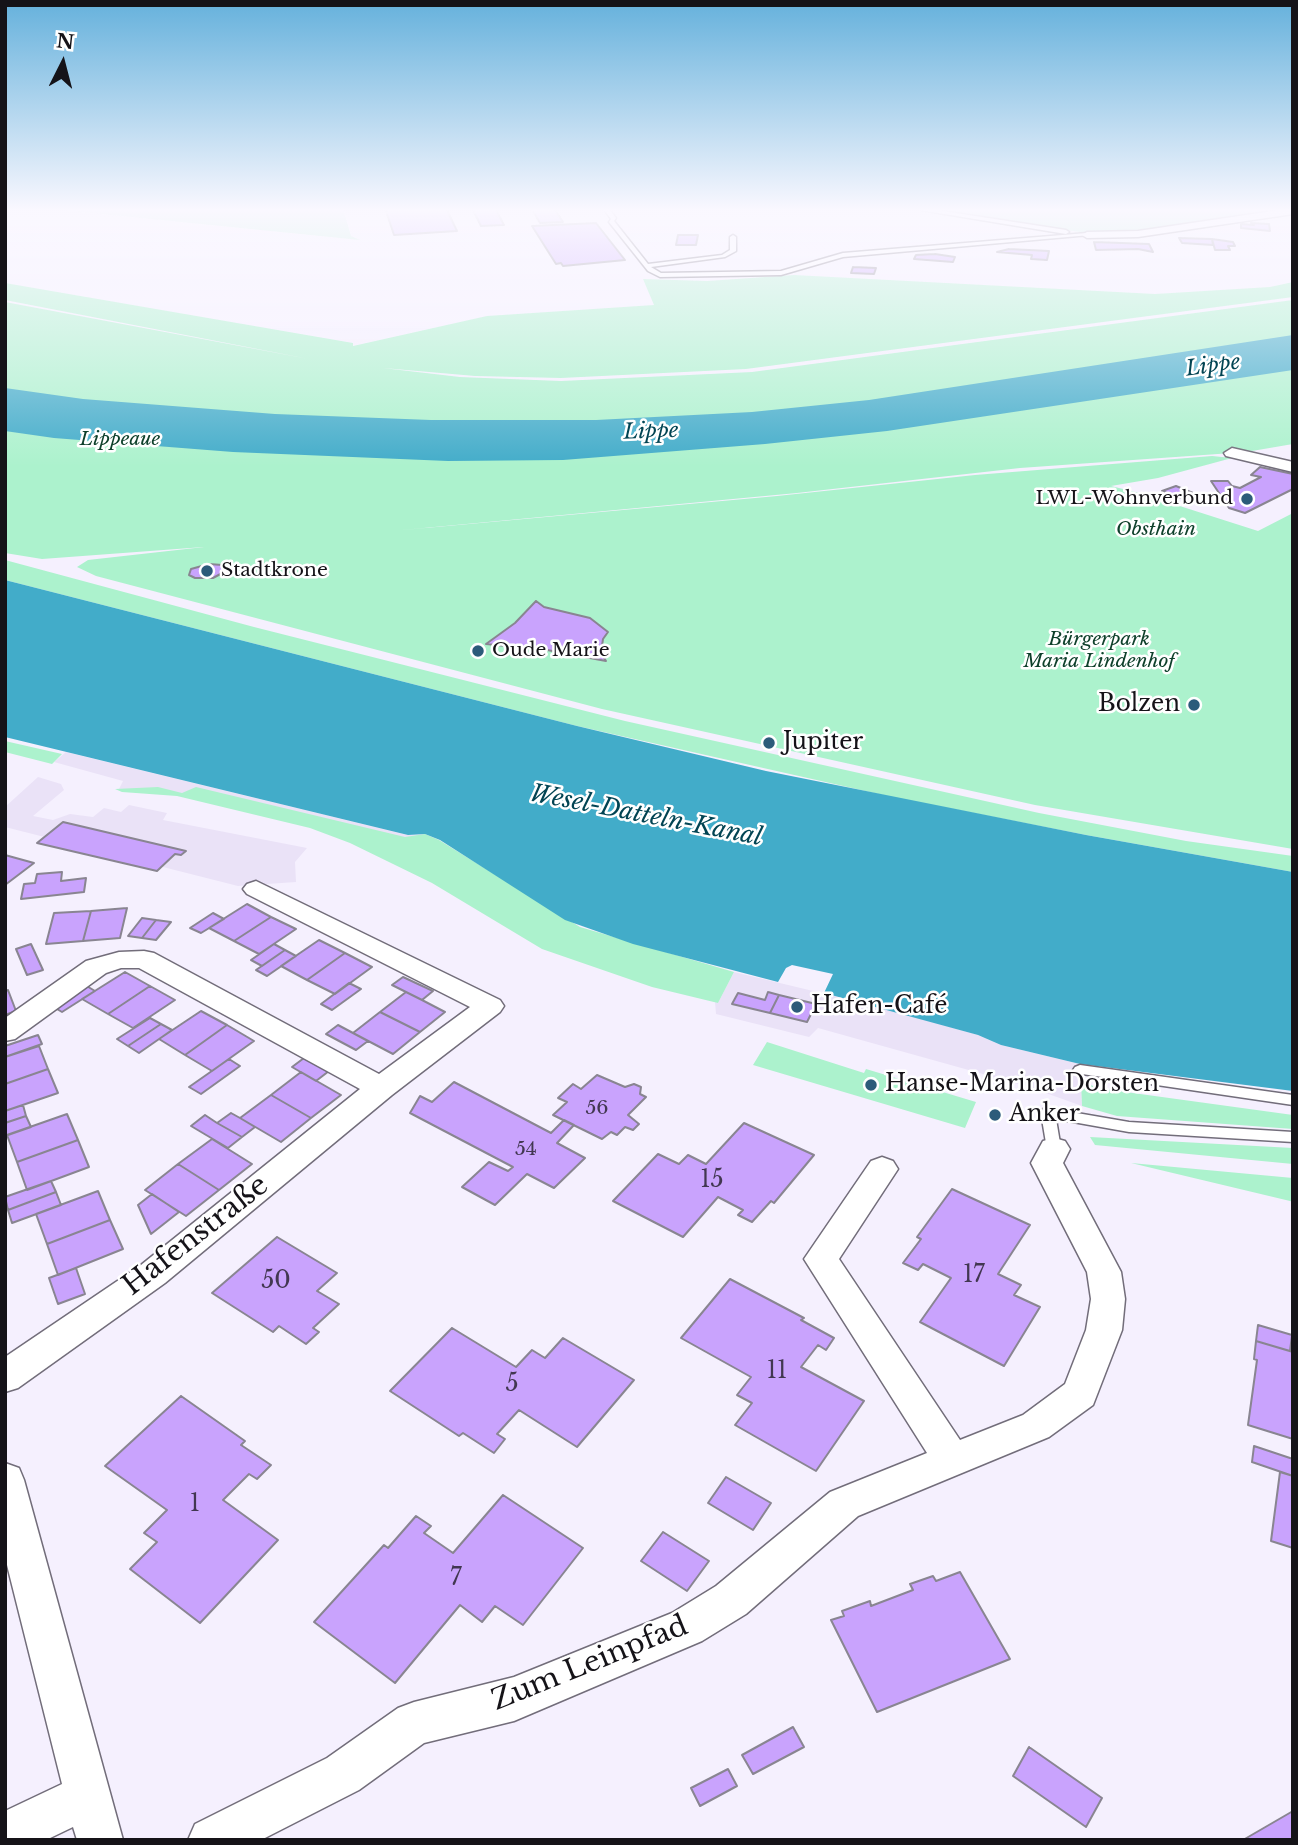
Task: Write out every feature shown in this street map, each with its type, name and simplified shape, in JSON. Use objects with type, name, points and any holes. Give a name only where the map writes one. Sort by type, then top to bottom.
[{"type":"street","points":[[1232,453],[1293,467]]},
{"type":"street","name":"Hafenstraße","points":[[5,1377],[153,1274],[382,1088],[490,1006],[256,889]]},
{"type":"street","points":[[5,1032],[96,967],[119,960],[144,959],[382,1088]]},
{"type":"street","name":"Zum Leinpfad","points":[[211,1840],[342,1774],[414,1724],[514,1699],[687,1628],[731,1600],[844,1504],[1036,1426],[1080,1394],[1104,1331],[1108,1299],[1104,1272],[1047,1163],[1054,1149]]},
{"type":"street","points":[[883,1169],[821,1259],[952,1460]]},
{"type":"street","points":[[5,1480],[100,1840]]},
{"type":"street","points":[[5,1835],[87,1796]]},
{"type":"lane","points":[[1080,1070],[1293,1100]]},
{"type":"lane","points":[[1054,1149],[1048,1113],[1129,1127],[1293,1137]]},
{"type":"shaded area","points":[[66,752],[408,835],[425,834],[389,848],[182,794],[119,789],[123,781],[54,762]]},
{"type":"shaded area","points":[[38,777],[61,784],[64,790],[33,816],[53,820],[70,814],[93,817],[104,808],[121,812],[129,805],[167,813],[163,820],[307,848],[295,862],[296,882],[238,886],[5,827],[5,807]]},
{"type":"shaded area","points":[[734,972],[888,1009],[978,1035],[1001,1045],[1080,1064],[1082,1106],[1026,1086],[818,1028],[809,1037],[716,1014],[715,1002],[718,1003]]},
{"type":"green space","points":[[5,294],[69,294],[353,343],[353,346],[487,316],[654,305],[649,294],[1293,294],[1293,297],[746,369],[561,378],[475,376],[383,368],[460,377],[561,381],[752,372],[1293,300],[1293,444],[1232,453],[1020,468],[797,493],[392,531],[777,496],[975,475],[1212,456],[1232,458],[1158,478],[1111,486],[1258,531],[1293,513],[1293,849],[1035,805],[602,709],[96,576],[77,567],[88,560],[204,547],[42,559],[5,553],[5,302],[309,359],[5,300]]},
{"type":"green space","points":[[5,560],[254,627],[625,721],[1039,813],[1186,841],[1293,856],[1293,872],[892,797],[577,726],[5,580]]},
{"type":"green space","points":[[5,741],[62,754],[52,764],[5,752]]},
{"type":"green space","points":[[158,787],[182,793],[196,787],[405,837],[425,834],[580,927],[734,972],[718,1003],[652,987],[542,949],[432,883],[350,843],[310,828],[177,796],[122,792],[115,789]]},
{"type":"green space","name":"Hanse-Marina-Dorsten","points":[[767,1042],[864,1073],[866,1069],[976,1102],[965,1128],[753,1065]]},
{"type":"green space","points":[[1081,1083],[1111,1090],[1293,1115],[1293,1129],[1117,1116],[1082,1106]]},
{"type":"green space","points":[[1090,1137],[1293,1148],[1293,1164],[1095,1145]]},
{"type":"green space","points":[[1131,1163],[1293,1178],[1293,1202],[1290,1201]]},
{"type":"water","name":"Lippe","points":[[1293,335],[1293,370],[887,431],[563,460],[448,461],[233,452],[54,438],[5,431],[5,388],[83,399],[275,414],[431,420],[596,420],[752,412],[869,400]]},
{"type":"water","name":"Wesel-Datteln-Kanal","points":[[5,580],[577,726],[766,771],[1086,835],[1293,872],[1293,1091],[1080,1064],[1001,1045],[978,1035],[824,993],[833,974],[792,965],[786,968],[778,982],[633,944],[565,920],[440,840],[425,834],[408,835],[5,737]]},
{"type":"building","name":"LWL-Wohnverbund","points":[[1260,467],[1293,474],[1293,489],[1245,513],[1229,508],[1211,481],[1228,481],[1232,486],[1240,488],[1261,477],[1251,475]]},
{"type":"building","points":[[1176,486],[1193,493],[1179,498],[1162,491]]},
{"type":"building","points":[[209,564],[222,565],[226,571],[213,578],[195,578],[189,575],[191,569]]},
{"type":"building","points":[[536,601],[544,607],[590,618],[608,632],[603,639],[601,653],[606,661],[547,650],[486,644],[515,623]]},
{"type":"building","points":[[63,822],[186,851],[181,855],[175,854],[157,871],[37,843]]},
{"type":"building","points":[[5,855],[34,863],[5,885]]},
{"type":"building","points":[[62,872],[61,881],[86,878],[84,892],[21,899],[24,884],[35,883],[37,874]]},
{"type":"building","points":[[247,904],[271,917],[234,941],[209,928]]},
{"type":"building","points":[[127,908],[120,938],[83,941],[91,911]]},
{"type":"building","points":[[91,911],[83,941],[46,944],[54,913]]},
{"type":"building","points":[[213,913],[224,919],[201,933],[190,928]]},
{"type":"building","points":[[271,917],[296,929],[259,954],[234,941]]},
{"type":"building","points":[[142,918],[156,920],[142,938],[128,936]]},
{"type":"building","points":[[156,920],[171,922],[156,940],[142,938]]},
{"type":"building","points":[[319,940],[345,953],[307,980],[281,966]]},
{"type":"building","points":[[31,944],[43,970],[27,975],[16,949]]},
{"type":"building","points":[[274,944],[285,950],[262,966],[251,960]]},
{"type":"building","points":[[285,950],[296,956],[267,976],[256,970]]},
{"type":"building","points":[[345,953],[372,967],[335,994],[307,980]]},
{"type":"building","points":[[125,972],[150,986],[108,1014],[82,999]]},
{"type":"building","points":[[403,977],[433,991],[422,1000],[392,985]]},
{"type":"building","points":[[349,983],[361,989],[332,1010],[321,1004]]},
{"type":"building","points":[[85,985],[95,991],[62,1012],[52,1006]]},
{"type":"building","points":[[150,986],[175,1000],[133,1028],[108,1014]]},
{"type":"building","points":[[8,990],[16,1011],[5,1015],[5,991]]},
{"type":"building","points":[[406,992],[445,1012],[420,1032],[380,1012]]},
{"type":"building","points":[[768,992],[779,995],[770,1013],[732,1004],[738,993],[765,1000]]},
{"type":"building","points":[[779,995],[816,1004],[807,1022],[770,1013]]},
{"type":"building","points":[[201,1011],[227,1025],[185,1055],[159,1039]]},
{"type":"building","points":[[380,1012],[420,1032],[393,1054],[353,1033]]},
{"type":"building","points":[[150,1018],[161,1024],[128,1046],[117,1039]]},
{"type":"building","points":[[161,1024],[172,1030],[139,1053],[128,1046]]},
{"type":"building","points":[[227,1025],[254,1041],[212,1071],[185,1055]]},
{"type":"building","points":[[338,1025],[368,1041],[356,1050],[326,1034]]},
{"type":"building","points":[[38,1035],[42,1044],[5,1057],[5,1046]]},
{"type":"building","points":[[39,1046],[48,1069],[5,1084],[5,1057]]},
{"type":"building","points":[[304,1058],[329,1071],[316,1081],[292,1067]]},
{"type":"building","points":[[229,1059],[240,1066],[201,1094],[189,1087]]},
{"type":"building","points":[[48,1069],[58,1093],[5,1111],[5,1084]]},
{"type":"building","points":[[301,1072],[341,1095],[311,1118],[271,1095]]},
{"type":"building","points":[[597,1075],[625,1087],[634,1084],[641,1087],[640,1094],[646,1097],[628,1115],[639,1124],[633,1130],[625,1127],[617,1135],[611,1132],[602,1139],[553,1115],[567,1102],[558,1098],[573,1084],[581,1089]]},
{"type":"building","points":[[454,1082],[551,1133],[564,1120],[574,1125],[557,1143],[585,1158],[554,1188],[527,1174],[495,1205],[462,1187],[489,1162],[508,1171],[513,1167],[410,1113],[420,1096],[432,1102]]},
{"type":"building","points":[[271,1095],[311,1118],[281,1142],[240,1118]]},
{"type":"building","points":[[23,1105],[26,1116],[5,1123],[5,1111]]},
{"type":"building","points":[[231,1113],[255,1127],[242,1137],[217,1123]]},
{"type":"building","points":[[67,1114],[78,1140],[17,1162],[7,1135]]},
{"type":"building","points":[[205,1115],[242,1137],[228,1148],[191,1126]]},
{"type":"building","points":[[26,1116],[31,1127],[5,1136],[5,1123]]},
{"type":"building","points":[[744,1123],[814,1155],[774,1203],[771,1201],[752,1222],[738,1215],[743,1210],[718,1197],[683,1237],[613,1201],[658,1154],[679,1164],[688,1155],[706,1164]]},
{"type":"building","points":[[212,1139],[252,1164],[219,1190],[178,1164]]},
{"type":"building","points":[[78,1140],[89,1167],[27,1190],[17,1162]]},
{"type":"building","points":[[178,1164],[219,1190],[186,1216],[145,1190]]},
{"type":"building","points":[[51,1181],[56,1192],[8,1210],[5,1197]]},
{"type":"building","points":[[952,1189],[1030,1225],[998,1274],[1021,1285],[1014,1295],[1040,1307],[1004,1366],[920,1322],[951,1278],[923,1264],[918,1270],[903,1263],[921,1239],[917,1237]]},
{"type":"building","points":[[98,1191],[110,1220],[47,1244],[36,1214]]},
{"type":"building","points":[[56,1192],[61,1205],[12,1223],[8,1210]]},
{"type":"building","points":[[152,1194],[179,1212],[151,1234],[138,1205]]},
{"type":"building","points":[[110,1220],[123,1249],[58,1275],[47,1244]]},
{"type":"building","points":[[277,1237],[337,1273],[317,1291],[339,1304],[313,1328],[319,1332],[306,1344],[279,1326],[273,1332],[212,1293]]},
{"type":"building","points":[[76,1268],[85,1294],[58,1304],[49,1278]]},
{"type":"building","points":[[730,1279],[804,1318],[801,1320],[834,1338],[826,1350],[818,1345],[801,1367],[864,1401],[816,1471],[735,1425],[752,1403],[737,1395],[751,1377],[681,1338]]},
{"type":"building","points":[[1258,1325],[1292,1335],[1290,1351],[1256,1341]]},
{"type":"building","points":[[452,1328],[516,1367],[532,1350],[545,1358],[563,1338],[634,1380],[577,1447],[519,1410],[497,1434],[505,1439],[494,1453],[463,1433],[459,1436],[390,1391]]},
{"type":"building","points":[[1256,1341],[1293,1352],[1293,1439],[1248,1425],[1257,1360],[1254,1359]]},
{"type":"building","points":[[181,1396],[245,1441],[241,1445],[271,1465],[257,1479],[249,1474],[223,1500],[278,1540],[200,1623],[130,1569],[157,1542],[144,1533],[167,1510],[105,1466]]},
{"type":"building","points":[[1254,1446],[1293,1459],[1293,1476],[1252,1462]]},
{"type":"building","points":[[1280,1472],[1293,1476],[1293,1548],[1271,1541]]},
{"type":"building","points":[[726,1477],[771,1503],[753,1530],[708,1503]]},
{"type":"building","points":[[503,1495],[583,1548],[523,1625],[495,1606],[482,1622],[460,1605],[395,1683],[314,1622],[384,1545],[388,1548],[416,1516],[431,1526],[424,1533],[453,1553]]},
{"type":"building","points":[[663,1532],[709,1561],[687,1591],[641,1561]]},
{"type":"building","points":[[960,1572],[1010,1659],[877,1712],[831,1620],[844,1616],[842,1611],[870,1601],[871,1606],[913,1590],[910,1584],[933,1576],[936,1581]]},
{"type":"building","points":[[793,1727],[804,1747],[753,1774],[742,1755]]},
{"type":"building","points":[[1029,1747],[1102,1798],[1086,1827],[1013,1776]]},
{"type":"building","points":[[728,1769],[737,1786],[700,1806],[691,1788]]},
{"type":"building","points":[[1293,1811],[1293,1840],[1243,1840]]},
{"type":"place","name":"LWL-Wohnverbund","points":[[1247,499]]},
{"type":"place","name":"Stadtkrone","points":[[207,571]]},
{"type":"place","name":"Oude Marie","points":[[478,651]]},
{"type":"place","name":"Bolzen","points":[[1194,705]]},
{"type":"place","name":"Jupiter","points":[[769,743]]},
{"type":"place","name":"Hafen-Café","points":[[797,1007]]},
{"type":"place","name":"Hanse-Marina-Dorsten","points":[[871,1085]]},
{"type":"place","name":"Anker","points":[[995,1115]]},
{"type":"park label","name":"Lippeaue","points":[[120,440]]},
{"type":"park label","name":"Obsthain","points":[[1156,530]]},
{"type":"park label","name":"Bürgerpark Maria Lindenhof","points":[[1099,651]]}]
